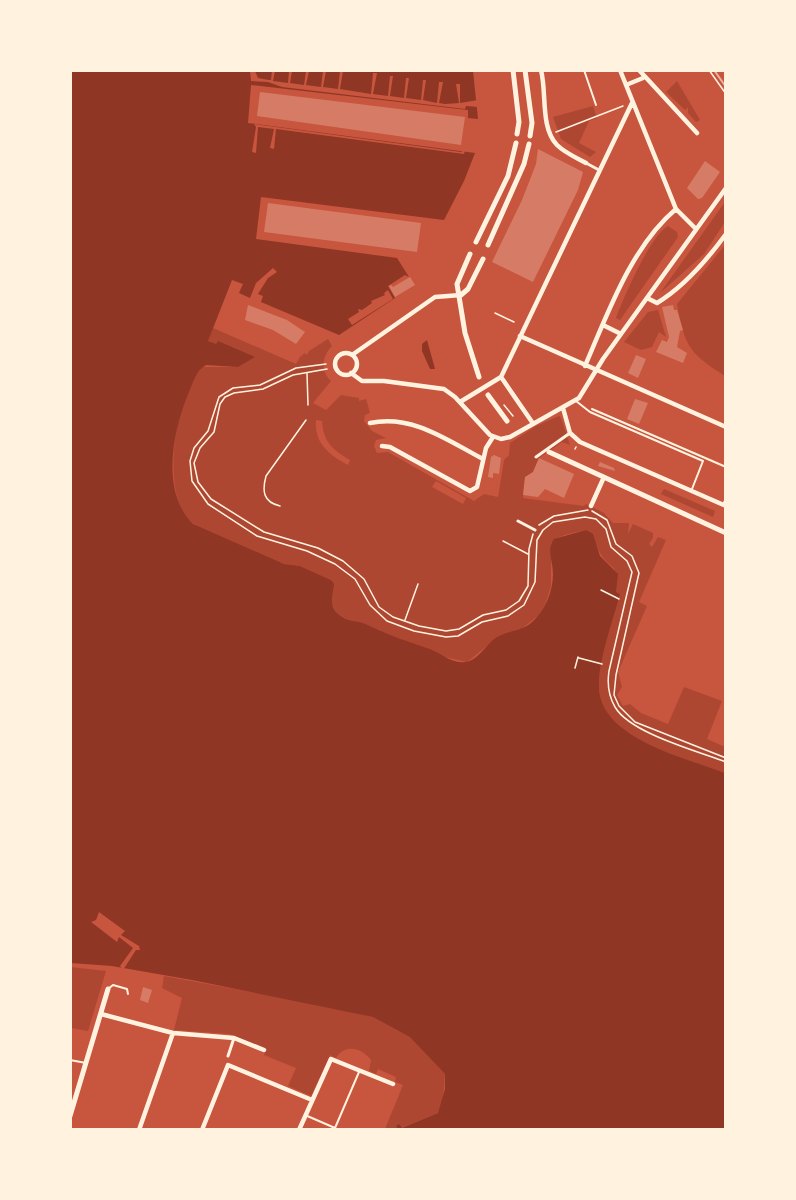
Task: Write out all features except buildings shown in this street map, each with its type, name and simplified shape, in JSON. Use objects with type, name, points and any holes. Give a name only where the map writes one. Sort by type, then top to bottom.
[{"type":"street","points":[[513,70],[519,122],[517,134]]},
{"type":"street","points":[[525,70],[532,123],[530,136]]},
{"type":"street","points":[[541,70],[547,122],[552,137],[560,148],[599,170]]},
{"type":"street","points":[[620,70],[676,209],[696,229]]},
{"type":"street","points":[[639,70],[643,78],[697,133]]},
{"type":"street","points":[[626,85],[643,78]]},
{"type":"street","points":[[460,402],[499,378],[632,103]]},
{"type":"street","points":[[476,242],[508,176],[516,143]]},
{"type":"street","points":[[488,245],[521,173],[529,144]]},
{"type":"street","points":[[493,437],[510,436],[576,401],[595,370],[726,188]]},
{"type":"street","points":[[585,366],[628,273],[654,232],[676,209]]},
{"type":"street","points":[[647,298],[657,303],[676,289],[708,258],[726,234]]},
{"type":"street","points":[[470,254],[458,279],[465,333],[479,377]]},
{"type":"street","points":[[352,355],[435,297],[445,294],[461,295],[468,290],[483,259]]},
{"type":"street","points":[[603,325],[621,334]]},
{"type":"street","points":[[520,336],[726,427]]},
{"type":"street","points":[[351,373],[357,364],[352,355],[346,353],[340,355],[335,364],[340,373],[351,373],[362,381],[384,381],[444,389],[460,402],[493,437]]},
{"type":"street","points":[[499,378],[531,423]]},
{"type":"street","points":[[488,395],[507,421]]},
{"type":"street","points":[[562,408],[570,433],[580,442],[724,506]]},
{"type":"street","points":[[370,423],[384,420],[421,426],[483,459]]},
{"type":"street","points":[[536,456],[570,433]]},
{"type":"street","points":[[382,446],[390,447],[466,491],[477,487],[483,459],[493,437]]},
{"type":"street","points":[[549,452],[726,533]]},
{"type":"street","points":[[591,506],[604,477]]},
{"type":"street","points":[[518,521],[535,530]]},
{"type":"street","points":[[70,1116],[108,989]]},
{"type":"street","points":[[101,1014],[173,1033],[234,1038],[264,1050]]},
{"type":"street","points":[[139,1130],[173,1033]]},
{"type":"street","points":[[228,1056],[234,1038]]},
{"type":"street","points":[[299,1130],[331,1059],[393,1084]]},
{"type":"street","points":[[202,1130],[228,1065],[312,1100]]},
{"type":"lane","points":[[584,70],[596,105]]},
{"type":"lane","points":[[576,401],[590,412],[703,461],[691,491]]},
{"type":"lane","points":[[592,409],[726,467]]},
{"type":"lane","points":[[724,506],[726,498]]},
{"type":"lane","points":[[108,989],[113,985],[121,986],[128,994]]},
{"type":"lane","points":[[70,1060],[86,1063]]},
{"type":"lane","points":[[305,1115],[335,1128],[360,1071]]},
{"type":"path","points":[[709,70],[726,94]]},
{"type":"path","points":[[556,132],[632,103]]},
{"type":"path","points":[[495,313],[514,322]]},
{"type":"path","points":[[326,364],[296,368],[260,385],[232,388],[219,397],[208,431],[194,448],[190,461],[192,481],[202,499],[257,536],[312,553],[335,564],[355,579],[370,605],[383,618],[414,631],[450,638],[462,635],[482,622],[508,616],[524,605],[535,582],[537,540],[548,525],[585,517],[596,519],[606,529],[611,547],[627,561],[632,572],[607,686],[615,707],[634,724],[726,762]]},
{"type":"path","points":[[327,369],[293,375],[263,390],[234,393],[225,397],[220,404],[214,432],[195,459],[196,477],[211,499],[257,529],[318,548],[348,564],[364,579],[379,607],[405,621],[454,631],[483,615],[510,608],[526,589],[529,555],[535,530],[550,517],[580,511],[593,512],[607,520],[614,542],[634,560],[640,577],[616,675],[615,695],[619,706],[635,722],[726,758]]},
{"type":"path","points":[[307,373],[309,405]]},
{"type":"path","points":[[280,506],[270,503],[265,497],[263,487],[266,476],[306,420]]},
{"type":"path","points":[[503,541],[529,555]]},
{"type":"path","points":[[405,621],[418,584]]},
{"type":"path","points":[[601,590],[619,599]]},
{"type":"path","points":[[575,668],[579,658],[602,664]]},
{"type":"shaded area","points":[[70,71],[473,71],[478,119],[468,118],[468,110],[251,85],[248,123],[475,153],[444,220],[261,197],[256,239],[397,258],[409,277],[405,275],[388,286],[395,298],[339,335],[261,302],[263,296],[258,294],[268,278],[277,272],[273,268],[256,283],[250,298],[239,293],[243,284],[232,280],[208,341],[216,344],[218,341],[255,357],[238,367],[206,365],[195,377],[183,407],[175,442],[173,478],[176,495],[183,511],[193,524],[284,564],[300,566],[331,580],[334,584],[333,607],[341,617],[364,623],[432,650],[450,660],[460,662],[474,659],[497,637],[527,626],[540,613],[552,588],[550,551],[554,539],[586,530],[593,534],[600,556],[618,574],[616,592],[620,594],[606,641],[599,677],[603,706],[614,721],[648,744],[725,773],[725,1129],[398,1129],[396,1126],[399,1124],[402,1128],[438,1113],[445,1089],[445,1074],[410,1037],[373,1017],[192,980],[112,966],[71,963]]},
{"type":"shaded area","points":[[677,81],[700,120],[696,122],[688,113],[688,107],[685,110],[666,92]]},
{"type":"shaded area","points":[[593,106],[597,118],[589,121],[579,143],[596,152],[590,157],[561,139],[553,117]]},
{"type":"shaded area","points":[[725,202],[725,222],[704,254],[660,293]]},
{"type":"shaded area","points":[[668,226],[677,232],[678,237],[620,320],[616,318],[646,254],[653,242]]},
{"type":"shaded area","points":[[725,245],[726,376],[703,361],[690,348],[677,304]]},
{"type":"shaded area","points":[[658,310],[666,337],[659,332],[652,347],[641,350],[624,342],[648,312]]},
{"type":"shaded area","points":[[213,328],[296,364],[305,353],[307,355],[309,351],[328,339],[332,346],[324,359],[324,368],[331,381],[313,403],[326,410],[341,395],[359,398],[359,401],[366,399],[370,413],[365,415],[364,421],[372,431],[386,438],[376,440],[374,446],[377,453],[388,452],[474,501],[484,494],[498,497],[504,460],[509,455],[510,443],[536,426],[559,416],[570,445],[562,442],[539,458],[533,472],[525,477],[523,498],[584,506],[586,504],[604,513],[613,523],[629,523],[628,534],[633,524],[653,533],[649,544],[652,547],[658,537],[666,540],[639,602],[647,606],[618,672],[622,687],[617,695],[623,706],[630,704],[641,713],[668,724],[684,687],[722,701],[707,739],[725,747],[725,773],[648,744],[614,721],[603,706],[599,677],[606,641],[620,594],[616,592],[614,568],[603,557],[586,530],[562,536],[551,544],[551,586],[539,615],[521,629],[498,637],[467,662],[440,656],[427,648],[410,644],[368,625],[343,618],[337,614],[331,603],[331,580],[300,566],[284,564],[233,544],[206,532],[188,519],[180,505],[175,487],[173,465],[179,418],[185,397],[193,379],[203,367],[238,367],[218,342],[217,345],[208,341]],"holes":[[[316,420],[322,421],[324,435],[330,445],[350,460],[348,465],[335,457],[320,442]],[[436,481],[466,498],[463,504],[432,487]]]},
{"type":"shaded area","points":[[427,340],[435,369],[430,369],[422,351],[422,344]]},
{"type":"shaded area","points":[[664,489],[715,511],[713,517],[661,494]]},
{"type":"shaded area","points":[[70,967],[106,971],[88,1031],[71,1028]]},
{"type":"shaded area","points":[[164,976],[307,1002],[373,1017],[410,1036],[445,1074],[443,1100],[438,1113],[401,1128],[396,1126],[398,1129],[385,1129],[403,1085],[395,1082],[396,1077],[378,1069],[376,1074],[369,1071],[371,1060],[358,1050],[344,1050],[336,1058],[330,1055],[311,1096],[288,1086],[296,1068],[264,1055],[266,1049],[229,1034],[174,1030],[182,998],[162,988]]},
{"type":"pier","points":[[250,71],[255,71],[258,78],[271,80],[272,71],[275,71],[273,81],[288,83],[289,71],[292,71],[290,83],[304,85],[306,71],[309,71],[306,85],[321,87],[323,71],[326,71],[323,87],[338,89],[340,71],[343,71],[340,89],[371,94],[373,73],[377,73],[373,94],[388,96],[390,76],[393,76],[390,96],[404,98],[406,78],[409,78],[406,98],[421,100],[423,80],[426,80],[423,100],[437,103],[439,82],[443,82],[439,103],[445,104],[459,103],[456,84],[460,84],[460,103],[478,100],[479,107],[466,106],[465,109],[282,87],[268,82],[251,81]]},
{"type":"pier","points":[[254,124],[461,152],[465,150],[464,154],[276,129],[274,149],[270,148],[274,129],[258,127],[256,153],[252,152],[256,127]]},
{"type":"pier","points":[[388,290],[393,299],[352,325],[348,319],[359,312],[358,309],[362,310],[372,303],[371,301],[385,295],[384,293]]},
{"type":"pier","points":[[99,912],[125,931],[121,935],[139,946],[140,950],[136,950],[123,970],[120,966],[133,948],[119,937],[117,942],[91,922],[96,920]]},
{"type":"railway","points":[[714,70],[726,87]]}]
